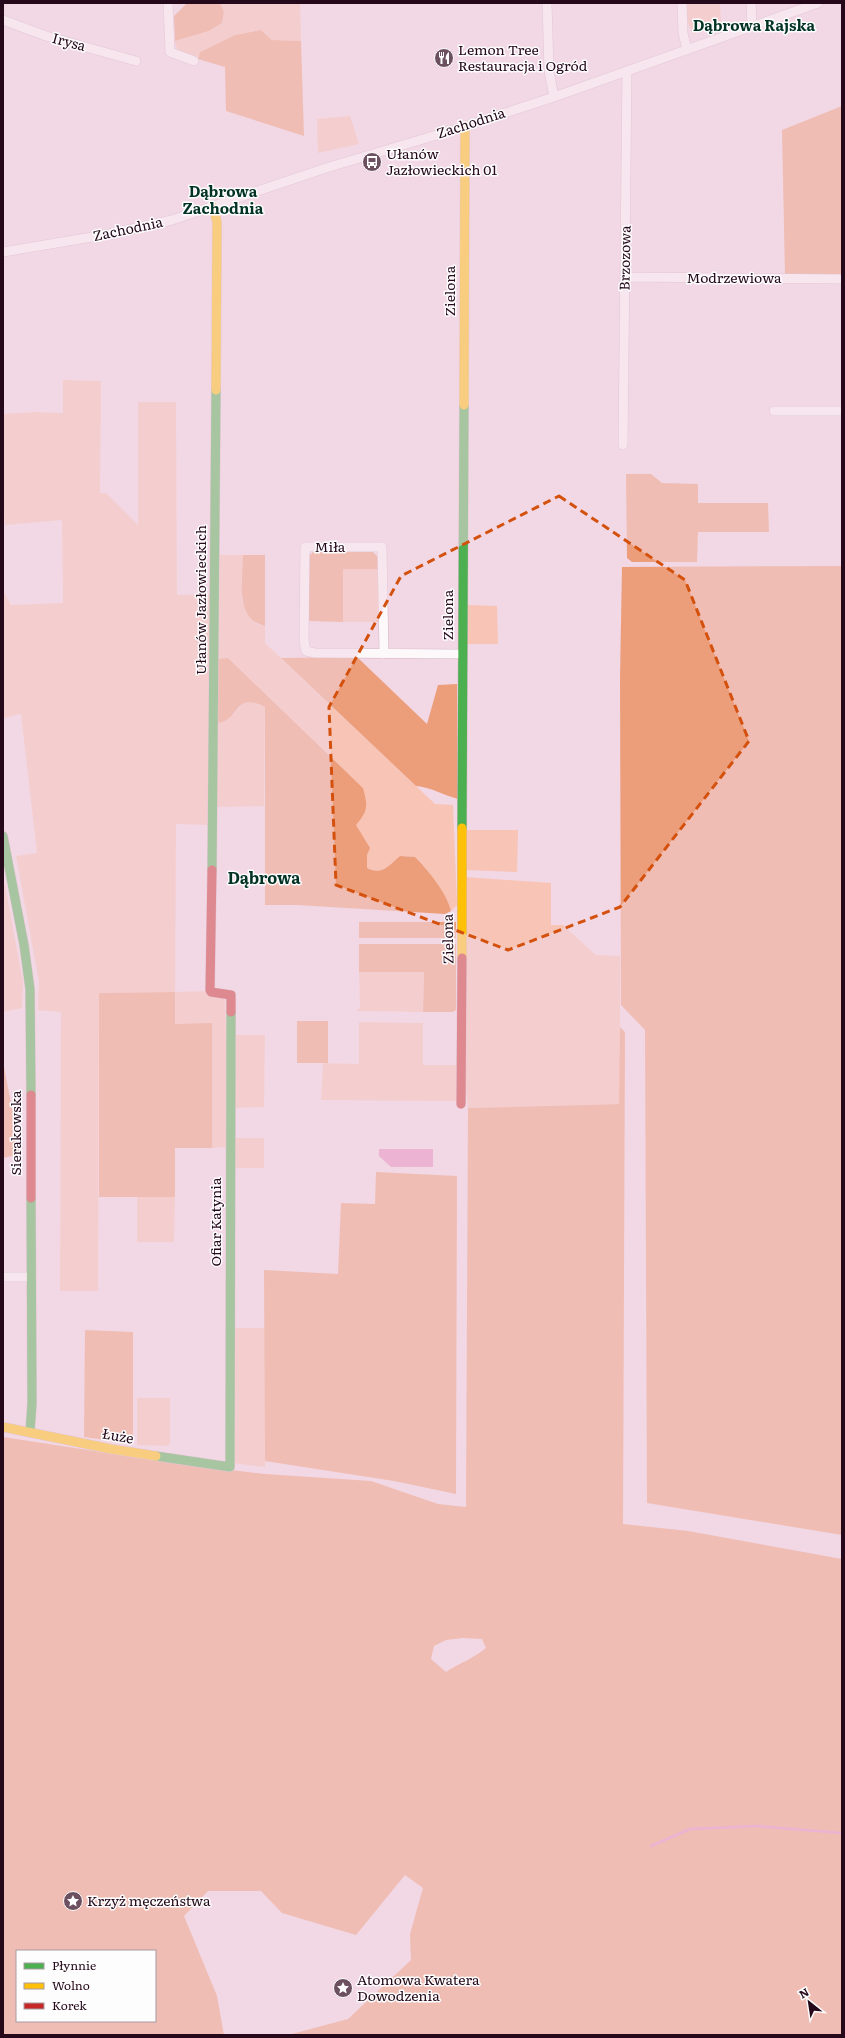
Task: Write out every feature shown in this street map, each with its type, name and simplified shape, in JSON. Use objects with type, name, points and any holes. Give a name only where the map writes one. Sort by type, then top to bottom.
[{"type":"street","points":[[168,3],[170,52],[194,61]]},
{"type":"street","points":[[547,3],[548,71],[554,97]]},
{"type":"street","points":[[682,3],[683,33],[687,50]]},
{"type":"street","points":[[751,3],[752,26]]},
{"type":"street","name":"Zachodnia","points":[[3,252],[132,229],[172,220],[326,168],[465,126],[554,97],[818,3]]},
{"type":"street","name":"Irysa","points":[[3,20],[46,36],[136,61]]},
{"type":"street","name":"Brzozowa","points":[[623,445],[627,71]]},
{"type":"street","name":"Zielona","points":[[461,1104],[465,126]]},
{"type":"street","name":"Ułanów Jazłowieckich","points":[[212,993],[210,990],[215,615],[217,230],[213,207]]},
{"type":"street","name":"Modrzewiowa","points":[[625,278],[842,279]]},
{"type":"street","points":[[774,411],[842,411]]},
{"type":"street","name":"Miła","points":[[384,654],[382,547],[305,547],[304,641],[306,651],[315,653],[384,654],[462,654]]},
{"type":"street","name":"Sierakowska","points":[[3,836],[24,945],[30,989],[32,1403],[30,1432]]},
{"type":"street","name":"Ofiar Katynia","points":[[212,993],[226,993],[231,995],[230,1467]]},
{"type":"street","points":[[3,1277],[31,1277]]},
{"type":"street","name":"Łuże","points":[[3,1428],[30,1432],[41,1436],[111,1449],[230,1467]]},
{"type":"highlighted area","points":[[559,496],[685,580],[749,741],[620,907],[508,950],[336,885],[329,707],[401,576]]},
{"type":"shaded area","points":[[187,3],[220,3],[224,12],[222,23],[209,31],[175,41],[174,16]]},
{"type":"shaded area","points":[[220,3],[300,3],[301,41],[272,40],[261,30],[235,35],[200,52],[198,57],[177,50],[175,41],[209,31],[222,23],[224,12]]},
{"type":"shaded area","points":[[687,3],[720,3],[721,23],[693,34],[687,21]]},
{"type":"shaded area","points":[[261,30],[272,40],[301,41],[304,136],[226,111],[225,67],[198,59],[200,52],[235,35]]},
{"type":"shaded area","points":[[842,106],[842,276],[785,275],[782,130]]},
{"type":"shaded area","points":[[350,116],[359,144],[318,153],[317,119]]},
{"type":"shaded area","points":[[63,380],[101,381],[100,493],[106,493],[138,525],[138,402],[176,402],[177,595],[211,594],[208,825],[176,824],[175,992],[99,993],[98,1291],[60,1291],[61,1012],[38,1010],[39,982],[16,856],[37,853],[21,714],[3,718],[3,591],[11,605],[63,603],[62,520],[5,525],[3,499],[3,414],[35,412],[63,413]]},
{"type":"shaded area","points":[[626,474],[651,474],[662,483],[698,484],[698,503],[768,503],[769,532],[698,532],[697,562],[632,562],[627,558]]},
{"type":"shaded area","points":[[314,551],[372,551],[379,558],[379,569],[343,569],[343,622],[308,621],[308,557]]},
{"type":"shaded area","points":[[218,555],[243,555],[242,601],[257,624],[265,626],[265,643],[435,804],[453,805],[457,905],[451,911],[446,897],[441,889],[426,868],[415,857],[400,856],[389,866],[377,871],[367,868],[364,846],[356,825],[363,788],[228,658],[218,659]]},
{"type":"shaded area","points":[[243,555],[265,555],[265,626],[255,622],[248,615],[244,607],[242,597]]},
{"type":"shaded area","points":[[842,566],[842,1535],[647,1503],[645,1030],[621,1005],[620,677],[622,567]]},
{"type":"shaded area","points":[[343,569],[379,569],[378,622],[343,622]]},
{"type":"shaded area","points":[[468,605],[497,606],[498,644],[467,644]]},
{"type":"shaded area","points":[[357,657],[427,724],[438,685],[457,684],[458,799],[427,788],[416,786],[281,658]]},
{"type":"shaded area","points":[[228,658],[363,788],[366,799],[366,808],[363,816],[356,825],[370,848],[367,855],[367,868],[377,871],[389,866],[400,856],[415,857],[426,868],[441,889],[446,897],[451,911],[445,914],[297,905],[265,905],[265,707],[247,702],[242,704],[225,721],[217,723],[218,659]]},
{"type":"shaded area","points":[[249,701],[265,707],[264,806],[215,807],[217,723],[233,715],[244,702]]},
{"type":"shaded area","points":[[467,830],[518,830],[517,872],[467,870]]},
{"type":"shaded area","points":[[465,877],[551,883],[551,925],[563,925],[596,955],[620,956],[620,1104],[468,1108],[464,1069]]},
{"type":"shaded area","points":[[3,885],[5,885],[23,982],[22,1008],[3,1012]]},
{"type":"shaded area","points":[[359,922],[456,922],[456,938],[359,938]]},
{"type":"shaded area","points":[[359,944],[456,944],[456,1010],[453,1012],[423,1012],[424,972],[359,972]]},
{"type":"shaded area","points":[[359,972],[424,972],[423,1012],[356,1011],[360,1008]]},
{"type":"shaded area","points":[[207,991],[225,994],[229,1147],[212,1148],[212,1024],[175,1024],[175,992]]},
{"type":"shaded area","points":[[175,992],[175,1024],[212,1023],[212,1148],[175,1148],[175,1197],[99,1197],[99,993]]},
{"type":"shaded area","points":[[297,1021],[328,1021],[328,1063],[297,1063]]},
{"type":"shaded area","points":[[359,1022],[423,1023],[423,1065],[458,1065],[457,1101],[321,1100],[323,1063],[359,1064]]},
{"type":"shaded area","points":[[620,1027],[625,1032],[623,1524],[688,1531],[842,1559],[842,2035],[288,2035],[348,2019],[411,1960],[410,1934],[423,1888],[405,1875],[356,1935],[282,1913],[261,1891],[208,1891],[184,1916],[217,1996],[224,2035],[3,2035],[3,1437],[173,1463],[265,1474],[371,1481],[438,1504],[466,1507],[468,1108],[619,1104]],"holes":[[[463,1638],[482,1639],[486,1648],[477,1655],[446,1672],[431,1659],[434,1646],[446,1640]]]},
{"type":"shaded area","points":[[233,1035],[265,1035],[264,1107],[232,1108]]},
{"type":"shaded area","points":[[3,1062],[21,1154],[3,1158]]},
{"type":"shaded area","points":[[232,1138],[264,1138],[264,1168],[232,1168]]},
{"type":"shaded area","points":[[379,1149],[433,1149],[433,1167],[391,1167],[379,1156]]},
{"type":"shaded area","points":[[376,1172],[457,1176],[456,1494],[394,1481],[265,1461],[264,1270],[338,1274],[341,1203],[375,1204]]},
{"type":"shaded area","points":[[137,1197],[175,1197],[174,1242],[137,1242]]},
{"type":"shaded area","points":[[233,1328],[265,1328],[265,1467],[232,1463]]},
{"type":"shaded area","points":[[85,1330],[133,1332],[133,1444],[84,1437]]},
{"type":"shaded area","points":[[137,1398],[170,1398],[170,1443],[167,1446],[137,1445]]},
{"type":"waterway","points":[[651,1846],[690,1829],[757,1826],[842,1833]]},
{"type":"traffic: fast","points":[[212,870],[216,390]]},
{"type":"traffic: fast","points":[[462,828],[464,405]]},
{"type":"traffic: fast","points":[[3,836],[24,945],[30,989],[31,1095]]},
{"type":"traffic: fast","points":[[156,1456],[230,1467],[231,1012]]},
{"type":"traffic: fast","points":[[30,1432],[32,1403],[31,1198]]},
{"type":"traffic: slow","points":[[464,405],[465,126]]},
{"type":"traffic: slow","points":[[213,207],[217,222],[216,390]]},
{"type":"traffic: slow","points":[[462,828],[462,958]]},
{"type":"traffic: slow","points":[[3,1427],[111,1449],[156,1456]]},
{"type":"traffic: jam","points":[[212,870],[210,990],[211,992],[231,995],[231,1012]]},
{"type":"traffic: jam","points":[[461,1104],[462,958]]},
{"type":"traffic: jam","points":[[31,1095],[31,1198]]},
{"type":"place","name":"Lemon Tree Restauracja i Ogród","points":[[444,58]]},
{"type":"place","name":"Ułanów Jazłowieckich 01","points":[[372,162]]},
{"type":"place","name":"Krzyż męczeństwa","points":[[73,1901]]},
{"type":"place","name":"Atomowa Kwatera Dowodzenia","points":[[343,1988]]},
{"type":"district","name":"Dąbrowa Rajska","points":[[754,26]]},
{"type":"district","name":"Dąbrowa Zachodnia","points":[[223,200]]},
{"type":"district","name":"Dąbrowa","points":[[264,878]]}]
